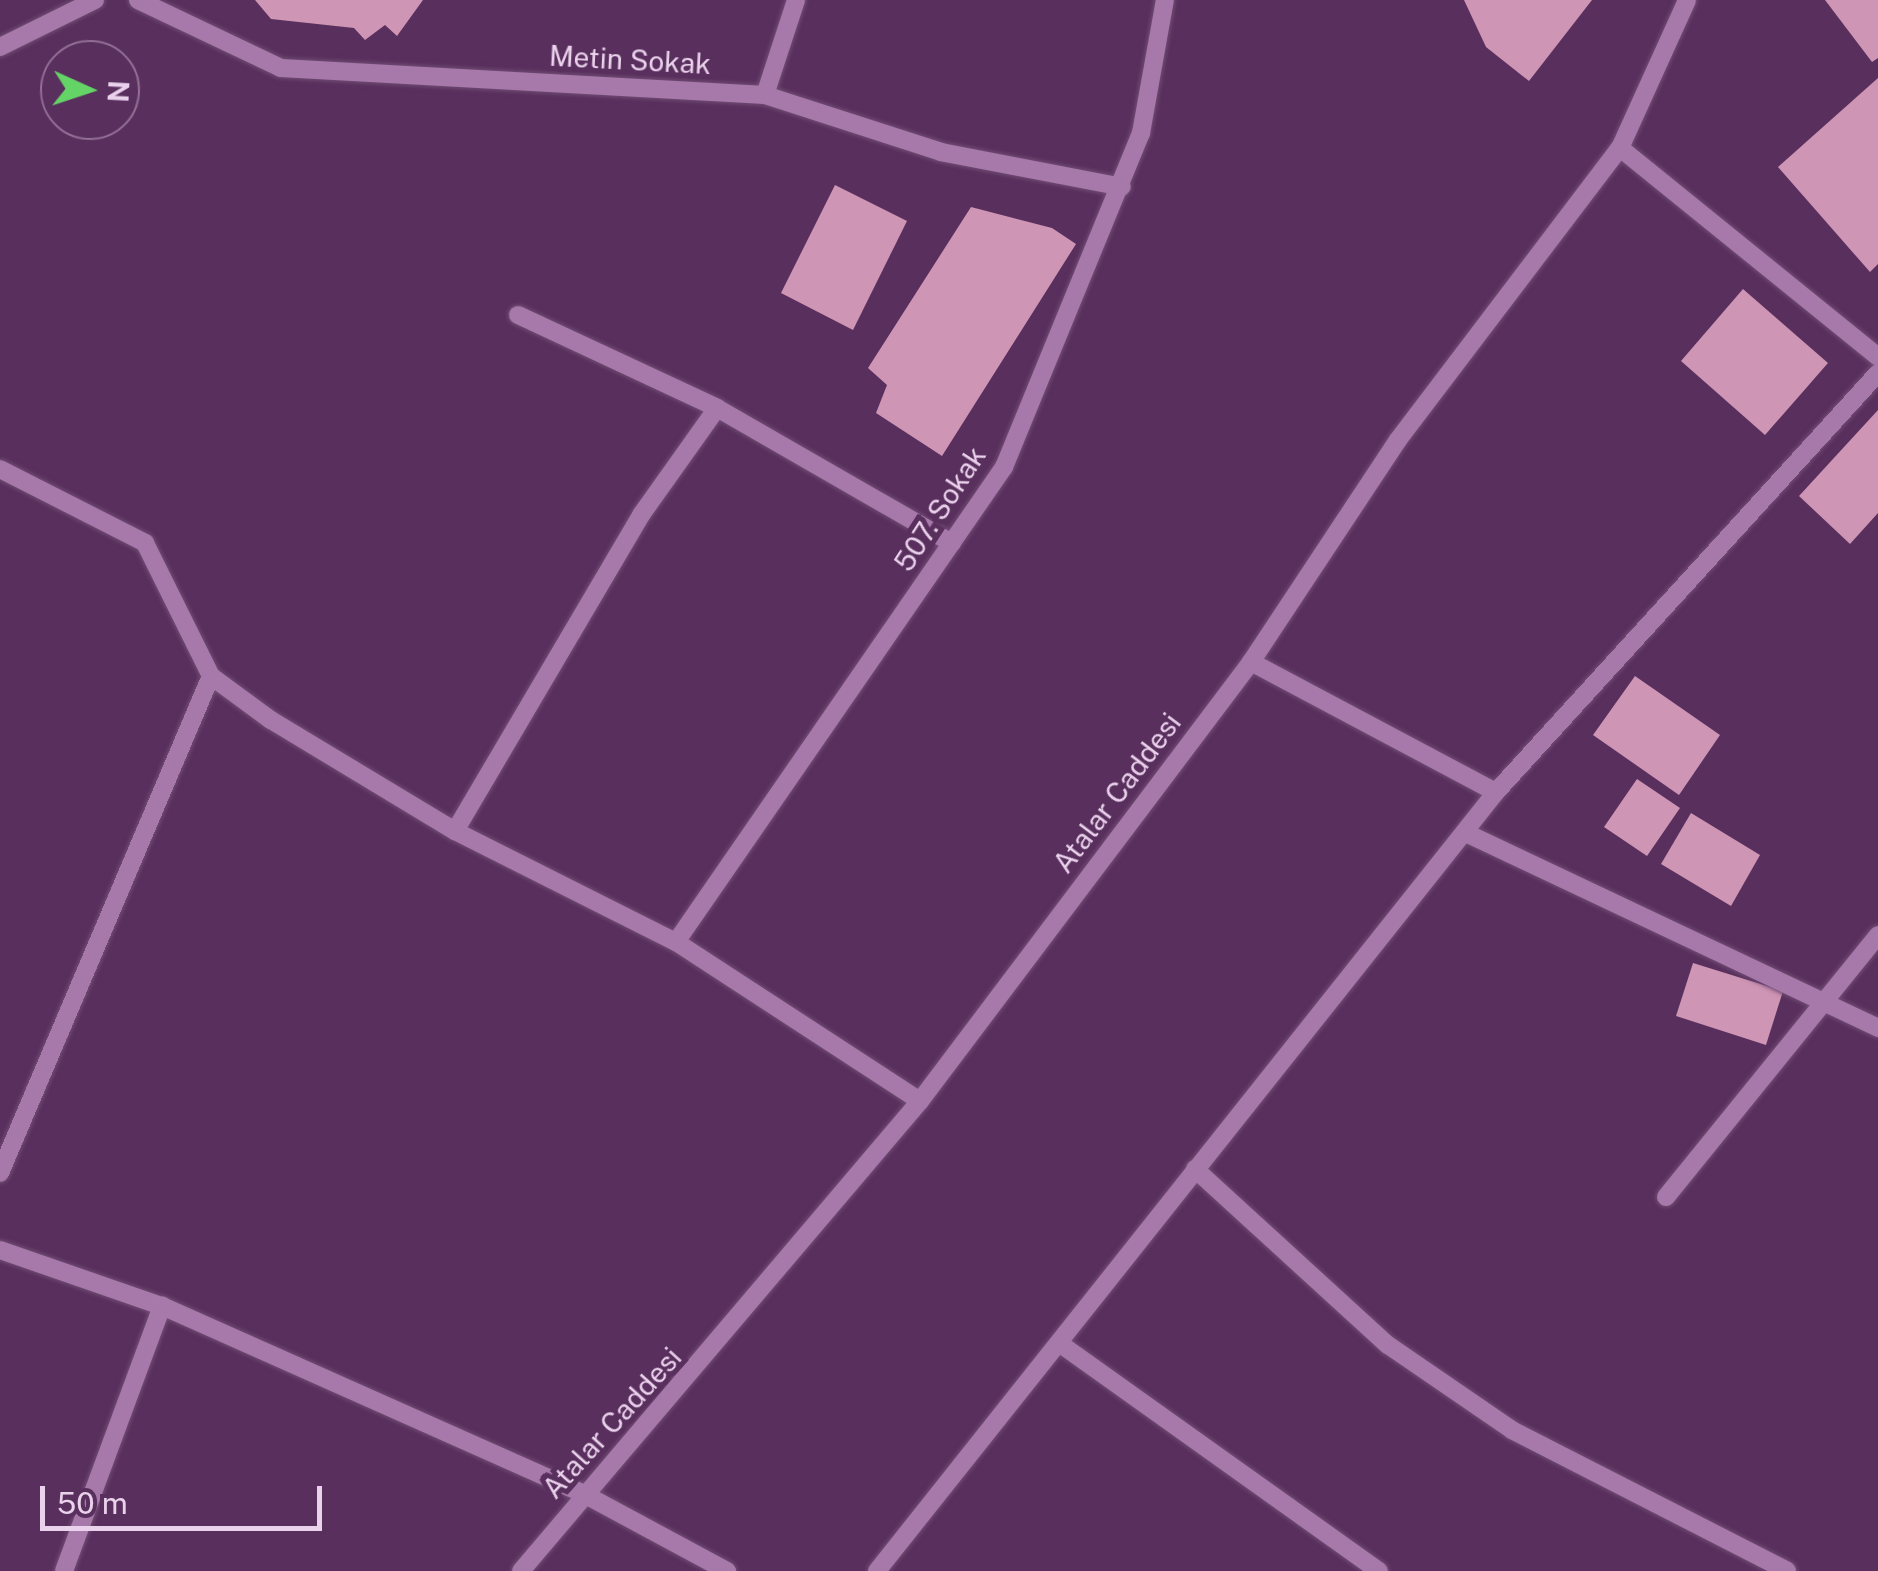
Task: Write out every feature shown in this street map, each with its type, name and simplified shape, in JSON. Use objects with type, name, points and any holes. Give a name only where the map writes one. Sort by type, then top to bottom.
[{"type":"street","points":[[0,47],[95,0]]},
{"type":"street","name":"Metin Sokak","points":[[138,0],[281,68],[319,74],[765,95],[941,152],[1122,186]]},
{"type":"street","points":[[765,95],[796,0]]},
{"type":"street","name":"507. Sokak","points":[[676,942],[1004,467],[1122,186],[1165,0]]},
{"type":"street","name":"Atalar Caddesi","points":[[521,1571],[582,1493],[671,1401],[920,1101],[1251,662],[1398,440],[1620,148],[1688,0]]},
{"type":"street","points":[[1620,148],[1878,357]]},
{"type":"street","points":[[518,314],[718,408],[952,543]]},
{"type":"street","points":[[877,1571],[1496,792],[1878,374]]},
{"type":"street","points":[[455,832],[641,515],[718,408]]},
{"type":"street","points":[[0,469],[145,544],[211,676],[455,832],[676,942],[920,1101]]},
{"type":"street","points":[[1251,662],[1496,792]]},
{"type":"street","points":[[0,1172],[211,676]]},
{"type":"street","points":[[1466,833],[1878,1028]]},
{"type":"street","points":[[1666,1197],[1878,934]]},
{"type":"street","points":[[1195,1169],[1388,1345],[1512,1430],[1787,1571]]},
{"type":"street","points":[[0,1250],[162,1306],[582,1493],[728,1571]]},
{"type":"street","points":[[64,1571],[162,1306]]},
{"type":"street","points":[[1059,1344],[1379,1571]]},
{"type":"building","points":[[255,0],[423,0],[397,36],[385,25],[365,40],[354,28],[271,19]]},
{"type":"building","points":[[1464,0],[1592,0],[1529,81],[1486,47]]},
{"type":"building","points":[[1825,0],[1878,0],[1878,58],[1872,62]]},
{"type":"building","points":[[1878,78],[1878,264],[1870,272],[1778,167]]},
{"type":"building","points":[[835,185],[907,221],[853,330],[781,293]]},
{"type":"building","points":[[971,207],[1052,228],[1076,244],[942,456],[876,413],[887,385],[868,368]]},
{"type":"building","points":[[1743,289],[1828,363],[1765,435],[1681,361]]},
{"type":"building","points":[[1878,410],[1878,513],[1850,544],[1799,496]]},
{"type":"building","points":[[1635,676],[1720,735],[1679,795],[1593,735]]},
{"type":"building","points":[[1637,779],[1680,808],[1647,856],[1604,827]]},
{"type":"building","points":[[1691,813],[1760,855],[1731,906],[1661,864]]},
{"type":"building","points":[[1693,963],[1783,991],[1766,1045],[1676,1016]]}]
